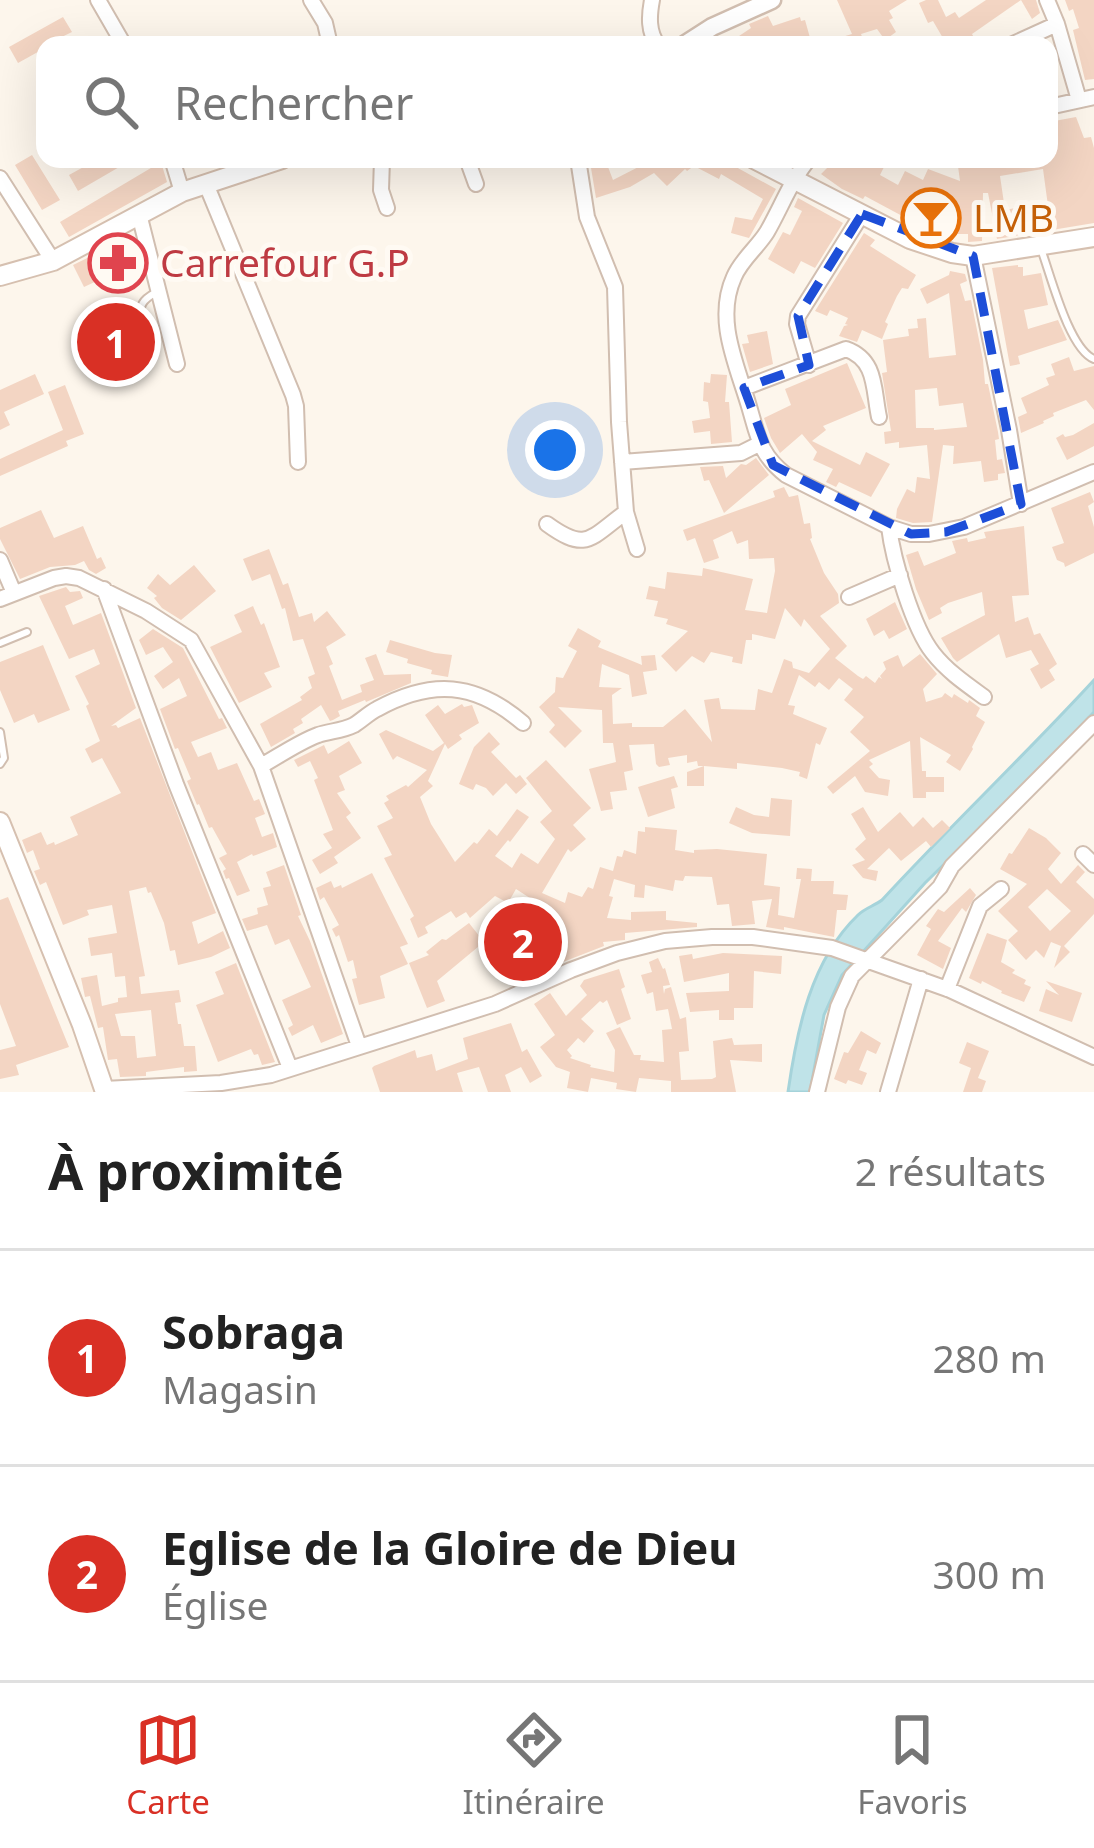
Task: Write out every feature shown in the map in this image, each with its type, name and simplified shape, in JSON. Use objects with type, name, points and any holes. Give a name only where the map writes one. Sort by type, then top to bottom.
[{"type":"main road","points":[[0,275],[52,262],[237,168]]},
{"type":"main road","points":[[772,168],[931,248],[974,256],[1094,237]]},
{"type":"main road","points":[[0,822],[104,1091]]},
{"type":"street","points":[[98,0],[119,36]]},
{"type":"street","points":[[310,0],[328,36]]},
{"type":"street","points":[[652,0],[652,36]]},
{"type":"street","points":[[698,36],[772,0]]},
{"type":"street","points":[[1047,0],[1086,99]]},
{"type":"street","points":[[1031,36],[1058,24]]},
{"type":"street","points":[[175,168],[182,192]]},
{"type":"street","points":[[382,168],[387,208]]},
{"type":"street","points":[[470,168],[476,184]]},
{"type":"street","points":[[579,168],[587,217],[615,287],[626,512],[637,550]]},
{"type":"street","points":[[802,168],[764,236],[732,280],[726,325],[759,444],[773,465],[910,534],[946,532],[1094,472]]},
{"type":"street","points":[[0,178],[52,262]]},
{"type":"street","points":[[206,184],[293,395],[298,462]]},
{"type":"street","points":[[139,214],[177,364]]},
{"type":"street","points":[[808,365],[798,316],[862,214]]},
{"type":"street","points":[[974,256],[1021,505]]},
{"type":"street","points":[[744,388],[846,349],[859,353],[869,368],[878,417]]},
{"type":"street","points":[[622,461],[740,453],[759,444]]},
{"type":"street","points":[[547,524],[579,542],[626,512]]},
{"type":"street","points":[[889,527],[891,548],[926,643],[950,672],[984,697]]},
{"type":"street","points":[[0,560],[7,596],[66,576],[104,589],[191,640],[261,766],[359,1046]]},
{"type":"street","points":[[849,597],[900,575]]},
{"type":"street","points":[[104,589],[290,1069]]},
{"type":"street","points":[[261,766],[320,734],[355,724],[390,702],[431,689],[481,696],[523,723]]},
{"type":"street","points":[[817,1092],[838,1007],[862,959],[940,886],[952,866],[1094,722]]},
{"type":"street","points":[[947,989],[980,906],[1000,889]]},
{"type":"street","points":[[104,1091],[271,1076],[495,1004],[595,961],[665,941],[753,938],[832,948],[947,989],[1094,1057]]},
{"type":"street","points":[[887,1092],[921,979]]},
{"type":"lane","points":[[1040,245],[1072,338],[1094,359]]},
{"type":"lane","points":[[140,320],[144,299],[158,291]]},
{"type":"lane","points":[[0,643],[27,632]]},
{"type":"lane","points":[[0,732],[4,758],[0,764]]},
{"type":"highlighted area","points":[[862,214],[973,256],[1021,504],[946,532],[911,534],[773,465],[744,388],[809,365],[798,316]]},
{"type":"water","points":[[1094,680],[1094,712],[925,883],[842,975],[824,1015],[810,1092],[788,1092],[809,997],[842,933],[882,900]]},
{"type":"building","points":[[837,0],[907,0],[889,11],[896,32],[890,36],[882,36],[877,29],[845,36],[852,34]]},
{"type":"building","points":[[938,0],[946,17],[955,12],[959,18],[986,0],[1021,0],[973,36],[942,36],[933,21],[928,23],[919,3]]},
{"type":"building","points":[[1021,0],[1036,0],[1040,13],[1032,19]]},
{"type":"building","points":[[1065,0],[1094,0],[1094,79],[1085,80],[1073,30],[1079,28]]},
{"type":"building","points":[[768,16],[773,26],[800,17],[809,36],[739,36],[751,28],[749,24]]},
{"type":"building","points":[[63,17],[72,32],[36,36],[36,53],[18,63],[9,47]]},
{"type":"building","points":[[1076,117],[1084,138],[1091,137],[1094,148],[1094,223],[1052,230],[1051,225],[997,239],[988,193],[983,193],[982,241],[968,242],[968,234],[952,234],[952,199],[935,233],[842,189],[821,174],[827,168],[884,168],[880,175],[898,185],[905,171],[923,180],[928,169],[960,181],[958,168],[1058,168],[1058,120]],"holes":[[[1043,169],[1048,206],[1022,211],[1021,207],[1005,210],[1000,176]]]},
{"type":"building","points":[[32,155],[60,200],[42,210],[15,165]]},
{"type":"building","points":[[82,168],[118,168],[78,191],[69,175]]},
{"type":"building","points":[[151,168],[163,168],[167,182],[69,237],[60,222]]},
{"type":"building","points":[[591,168],[608,168],[613,180],[636,168],[691,168],[667,186],[654,173],[596,198]]},
{"type":"building","points":[[698,168],[738,168],[776,189],[749,238],[731,233],[735,217],[752,220],[763,199],[721,174],[719,179]]},
{"type":"building","points":[[798,198],[843,223],[815,268],[801,261],[794,274],[768,259],[783,232],[790,235],[802,211],[794,207]]},
{"type":"building","points":[[864,233],[875,240],[870,246],[916,275],[897,296],[882,339],[862,330],[857,342],[839,336],[848,318],[830,310],[827,316],[815,311]]},
{"type":"building","points":[[126,239],[142,272],[120,284],[114,273],[84,287],[73,265]]},
{"type":"building","points":[[1023,267],[1023,276],[1041,273],[1048,305],[1024,310],[1028,329],[1058,320],[1067,340],[1018,356],[1020,364],[1010,366],[992,268]]},
{"type":"building","points":[[950,271],[965,274],[967,281],[960,284],[965,301],[971,300],[998,432],[997,460],[1002,459],[1005,473],[998,474],[998,480],[984,482],[981,461],[953,464],[954,446],[943,445],[932,522],[913,523],[896,518],[897,509],[907,489],[915,493],[917,477],[930,479],[927,445],[899,448],[899,442],[885,444],[884,432],[891,431],[882,373],[887,372],[883,340],[909,336],[908,329],[918,328],[917,319],[926,318],[929,358],[956,355],[949,293],[927,304],[920,289]],"holes":[[[937,388],[939,406],[963,403],[967,427],[916,428],[915,390]]]},
{"type":"building","points":[[767,331],[773,364],[750,372],[742,344],[749,343],[747,335]]},
{"type":"building","points":[[1069,357],[1074,371],[1094,366],[1094,410],[1086,400],[1021,433],[1018,417],[1027,413],[1021,398],[1049,385],[1046,378],[1055,375],[1051,364]]},
{"type":"building","points":[[847,363],[866,408],[823,426],[826,430],[812,441],[860,465],[866,452],[890,464],[871,497],[839,482],[836,487],[826,482],[833,469],[813,460],[817,452],[802,434],[780,453],[764,418],[791,405],[785,389]]},
{"type":"building","points":[[35,374],[44,394],[4,412],[10,425],[0,430],[0,390]]},
{"type":"building","points":[[711,374],[727,375],[725,402],[729,402],[732,442],[711,444],[710,431],[694,433],[692,421],[710,418],[708,402],[703,401],[704,382],[710,383]]},
{"type":"building","points":[[65,385],[84,434],[0,476],[0,459],[63,430],[48,392]]},
{"type":"building","points":[[1094,423],[1094,446],[1067,460],[1056,438]]},
{"type":"building","points":[[756,458],[769,475],[724,513],[700,467],[723,466],[726,478]]},
{"type":"building","points":[[784,487],[789,497],[798,495],[804,524],[810,523],[810,539],[838,594],[839,603],[820,616],[847,646],[835,658],[875,683],[886,669],[883,662],[898,655],[903,667],[920,654],[937,674],[923,689],[926,702],[954,694],[980,708],[976,716],[985,722],[960,771],[946,762],[951,755],[920,737],[922,771],[926,777],[944,777],[944,792],[913,798],[910,741],[869,760],[879,778],[890,780],[888,796],[865,792],[855,776],[833,794],[827,787],[870,751],[850,732],[864,717],[844,700],[853,689],[839,678],[829,690],[799,675],[788,705],[795,706],[793,714],[827,728],[820,745],[816,743],[807,779],[782,768],[737,763],[737,769],[698,766],[697,761],[687,763],[687,755],[668,758],[670,765],[659,767],[654,744],[629,745],[633,770],[624,772],[627,790],[610,792],[613,809],[601,811],[589,769],[616,762],[613,743],[603,743],[602,710],[558,707],[582,731],[565,748],[549,732],[555,725],[539,707],[555,692],[556,677],[563,678],[577,651],[568,646],[578,628],[601,641],[598,647],[642,665],[641,656],[655,655],[657,670],[643,672],[647,694],[632,697],[629,675],[602,664],[599,687],[622,688],[612,695],[613,724],[663,727],[685,709],[712,742],[704,700],[719,698],[721,709],[755,710],[758,689],[772,693],[784,659],[809,673],[830,649],[804,619],[801,627],[785,608],[775,639],[752,634],[752,640],[746,640],[742,664],[711,652],[704,663],[692,656],[676,672],[661,656],[688,631],[654,616],[658,601],[646,599],[649,586],[665,589],[667,572],[702,576],[703,568],[753,579],[745,610],[767,613],[774,558],[749,559],[748,540],[737,544],[732,531],[713,540],[719,558],[704,563],[695,538],[687,541],[683,530],[775,497],[773,491]]},
{"type":"building","points":[[1090,492],[1094,553],[1065,567],[1052,547],[1064,543],[1051,508]]},
{"type":"building","points":[[41,510],[54,538],[83,526],[106,568],[96,574],[84,561],[20,579],[0,539],[0,528]]},
{"type":"building","points":[[1024,526],[1029,595],[1012,596],[1015,622],[1028,617],[1034,635],[1040,633],[1057,664],[1049,670],[1055,680],[1041,689],[1030,669],[1039,664],[1031,650],[1006,658],[999,634],[957,662],[941,638],[985,615],[982,592],[948,603],[929,620],[906,555],[918,551],[924,566],[956,553],[952,541],[967,538],[968,542],[986,538],[984,532]]},
{"type":"building","points":[[269,549],[283,585],[288,583],[299,617],[312,613],[314,622],[327,611],[346,635],[326,647],[342,700],[362,692],[360,685],[374,680],[365,658],[376,654],[384,675],[411,674],[411,683],[338,711],[340,716],[333,720],[321,705],[301,719],[295,733],[271,747],[260,724],[302,700],[312,688],[308,677],[315,674],[303,639],[293,641],[270,574],[252,581],[243,559]]},
{"type":"building","points":[[194,565],[216,591],[181,620],[162,608],[147,588],[158,574],[170,585]]},
{"type":"building","points":[[66,587],[70,592],[80,591],[83,598],[65,606],[73,625],[101,613],[136,708],[111,726],[118,728],[140,718],[216,913],[192,922],[198,944],[223,931],[230,948],[178,965],[151,892],[146,887],[129,891],[145,976],[139,977],[141,994],[179,990],[181,1002],[175,1003],[178,1024],[184,1046],[195,1046],[197,1071],[184,1072],[184,1067],[120,1077],[117,1059],[108,1060],[103,1027],[98,1028],[81,978],[97,975],[102,1006],[127,997],[125,976],[115,977],[112,953],[91,956],[88,938],[117,933],[112,905],[87,910],[89,915],[63,925],[46,882],[40,885],[34,871],[40,869],[33,850],[27,853],[22,840],[41,832],[47,845],[55,845],[78,835],[70,817],[121,793],[102,758],[92,763],[85,749],[100,741],[75,676],[100,664],[94,649],[69,659],[39,596]],"holes":[[[151,1010],[156,1056],[137,1058],[135,1036],[121,1036],[115,1014]]]},
{"type":"building","points":[[895,602],[907,629],[889,639],[884,630],[874,636],[866,619]]},
{"type":"building","points":[[253,606],[280,667],[264,673],[272,687],[239,703],[210,647],[242,632],[234,615]]},
{"type":"building","points":[[153,629],[183,648],[227,728],[191,742],[198,757],[211,752],[218,770],[237,763],[265,814],[255,818],[262,837],[273,833],[277,847],[237,862],[250,891],[237,896],[219,858],[227,854],[197,805],[187,781],[191,779],[160,709],[187,696],[179,678],[163,689],[154,676],[173,662],[163,647],[146,655],[139,640]]},
{"type":"building","points":[[390,640],[452,655],[448,677],[386,652]]},
{"type":"building","points":[[43,645],[70,710],[38,723],[34,714],[14,723],[0,690],[0,662]]},
{"type":"building","points":[[462,704],[472,705],[479,723],[459,735],[462,739],[448,749],[445,744],[428,781],[433,786],[420,797],[455,862],[489,829],[497,836],[517,809],[529,817],[495,856],[512,868],[521,853],[538,864],[555,839],[540,822],[552,811],[526,778],[546,760],[591,808],[573,825],[586,839],[571,852],[568,849],[542,893],[565,903],[568,892],[582,897],[588,887],[593,889],[600,867],[613,871],[624,850],[636,854],[638,831],[645,832],[645,827],[677,830],[675,850],[767,854],[764,885],[780,887],[778,915],[794,918],[801,879],[796,879],[797,868],[812,869],[811,881],[834,881],[833,894],[848,895],[846,910],[837,910],[834,937],[766,927],[772,899],[752,901],[755,924],[732,926],[729,904],[717,905],[712,877],[685,876],[683,881],[675,880],[673,891],[645,885],[644,898],[634,897],[635,885],[614,879],[607,918],[631,920],[631,912],[666,911],[666,920],[697,923],[697,927],[625,933],[625,940],[603,942],[604,946],[545,969],[543,961],[518,967],[506,922],[528,916],[535,942],[554,936],[559,921],[536,911],[539,904],[516,889],[508,903],[495,896],[470,918],[466,912],[456,918],[451,911],[425,927],[428,933],[418,938],[410,919],[414,916],[384,858],[392,855],[377,826],[393,818],[384,803],[389,800],[386,796],[408,787],[427,770],[397,756],[393,760],[379,734],[386,730],[433,751],[444,743],[425,715],[438,705],[445,714]]},
{"type":"building","points":[[489,732],[500,744],[491,752],[527,784],[516,794],[506,783],[493,796],[476,784],[473,790],[459,784],[474,747]]},
{"type":"building","points":[[349,741],[362,763],[339,776],[345,790],[337,793],[361,838],[334,857],[338,863],[320,874],[312,860],[332,848],[323,834],[333,830],[310,761],[298,767],[294,760],[324,745],[328,754]]},
{"type":"building","points":[[704,766],[704,786],[687,786],[687,772]]},
{"type":"building","points":[[674,776],[678,787],[671,789],[675,808],[648,817],[638,787]]},
{"type":"building","points":[[771,798],[792,800],[790,836],[752,833],[729,823],[736,807],[769,817]]},
{"type":"building","points":[[863,807],[878,832],[900,812],[913,827],[923,817],[933,828],[942,820],[950,828],[931,847],[926,841],[901,861],[889,848],[867,869],[878,871],[876,881],[863,878],[852,865],[865,860],[855,849],[866,839],[851,814]]},
{"type":"building","points":[[1029,828],[1061,853],[1048,869],[1061,884],[1078,865],[1085,872],[1076,882],[1094,899],[1094,914],[1064,946],[1070,952],[1054,968],[1061,946],[1051,942],[1044,958],[1036,950],[1026,960],[1008,940],[1018,931],[998,911],[1027,884],[1000,869]],"holes":[[[1047,889],[1071,911],[1050,931],[1028,907]]]},
{"type":"building","points":[[284,865],[343,1034],[321,1043],[313,1025],[292,1036],[288,1028],[293,1025],[282,1000],[311,987],[289,939],[275,945],[267,925],[247,931],[242,919],[268,905],[263,888],[271,886],[266,872]]},
{"type":"building","points":[[372,873],[408,944],[400,947],[408,964],[380,976],[385,998],[359,1005],[353,960],[348,962],[339,935],[332,929],[339,925],[316,888],[331,881],[334,888],[342,888]]},
{"type":"building","points":[[970,888],[976,895],[966,912],[962,908],[938,941],[951,948],[943,969],[917,955],[931,929],[926,926],[938,909],[944,912]]},
{"type":"building","points":[[8,897],[69,1047],[16,1065],[19,1075],[0,1079],[0,1050],[16,1046],[0,1004],[0,900]]},
{"type":"building","points":[[469,923],[484,942],[437,981],[445,1001],[427,1008],[409,963],[429,955],[426,952],[442,939]]},
{"type":"building","points":[[987,933],[1007,940],[1001,962],[1031,987],[1024,1002],[969,978]]},
{"type":"building","points":[[723,953],[782,956],[781,974],[754,971],[753,1008],[734,1008],[734,1020],[719,1020],[719,1010],[690,1012],[686,993],[729,991],[729,973],[684,982],[679,956],[692,954],[693,959]]},
{"type":"building","points":[[658,958],[670,985],[663,986],[664,994],[671,987],[680,1019],[686,1017],[689,1051],[679,1052],[681,1080],[716,1077],[713,1041],[732,1038],[734,1045],[762,1044],[762,1062],[730,1060],[736,1092],[671,1092],[671,1081],[639,1078],[636,1092],[591,1078],[588,1092],[567,1088],[570,1072],[556,1067],[540,1047],[555,1035],[534,1004],[550,993],[566,1016],[587,995],[580,986],[584,980],[619,969],[631,1019],[617,1025],[607,1000],[600,1001],[581,1019],[594,1031],[584,1043],[578,1038],[567,1050],[570,1058],[614,1072],[615,1050],[606,1033],[620,1027],[640,1060],[664,1062],[662,1030],[672,1029],[668,1009],[656,1011],[653,992],[647,994],[641,975],[652,972],[649,962]]},
{"type":"building","points":[[236,963],[275,1062],[262,1065],[251,1049],[218,1062],[196,1005],[224,994],[215,972]]},
{"type":"building","points":[[1046,981],[1082,993],[1072,1022],[1039,1011],[1046,989],[1059,995]]},
{"type":"building","points":[[511,1023],[522,1052],[527,1049],[542,1076],[530,1083],[521,1067],[505,1075],[511,1092],[488,1092],[479,1067],[457,1073],[463,1092],[380,1092],[374,1066],[415,1050],[417,1058],[432,1054],[436,1071],[468,1059],[463,1038]]},
{"type":"building","points":[[861,1031],[881,1043],[876,1054],[867,1050],[859,1070],[867,1073],[862,1085],[848,1080],[846,1084],[834,1079],[844,1052],[848,1053]]},
{"type":"building","points":[[967,1042],[989,1051],[978,1078],[986,1081],[982,1092],[963,1092],[971,1068],[959,1063]]},
{"type":"place","name":"LMB","points":[[931,218]]},
{"type":"place","name":"Carrefour G.P","points":[[118,263]]},
{"type":"place","name":"Sobraga","points":[[116,342]]},
{"type":"place","name":"Eglise de la Gloire de Dieu","points":[[523,942]]}]
